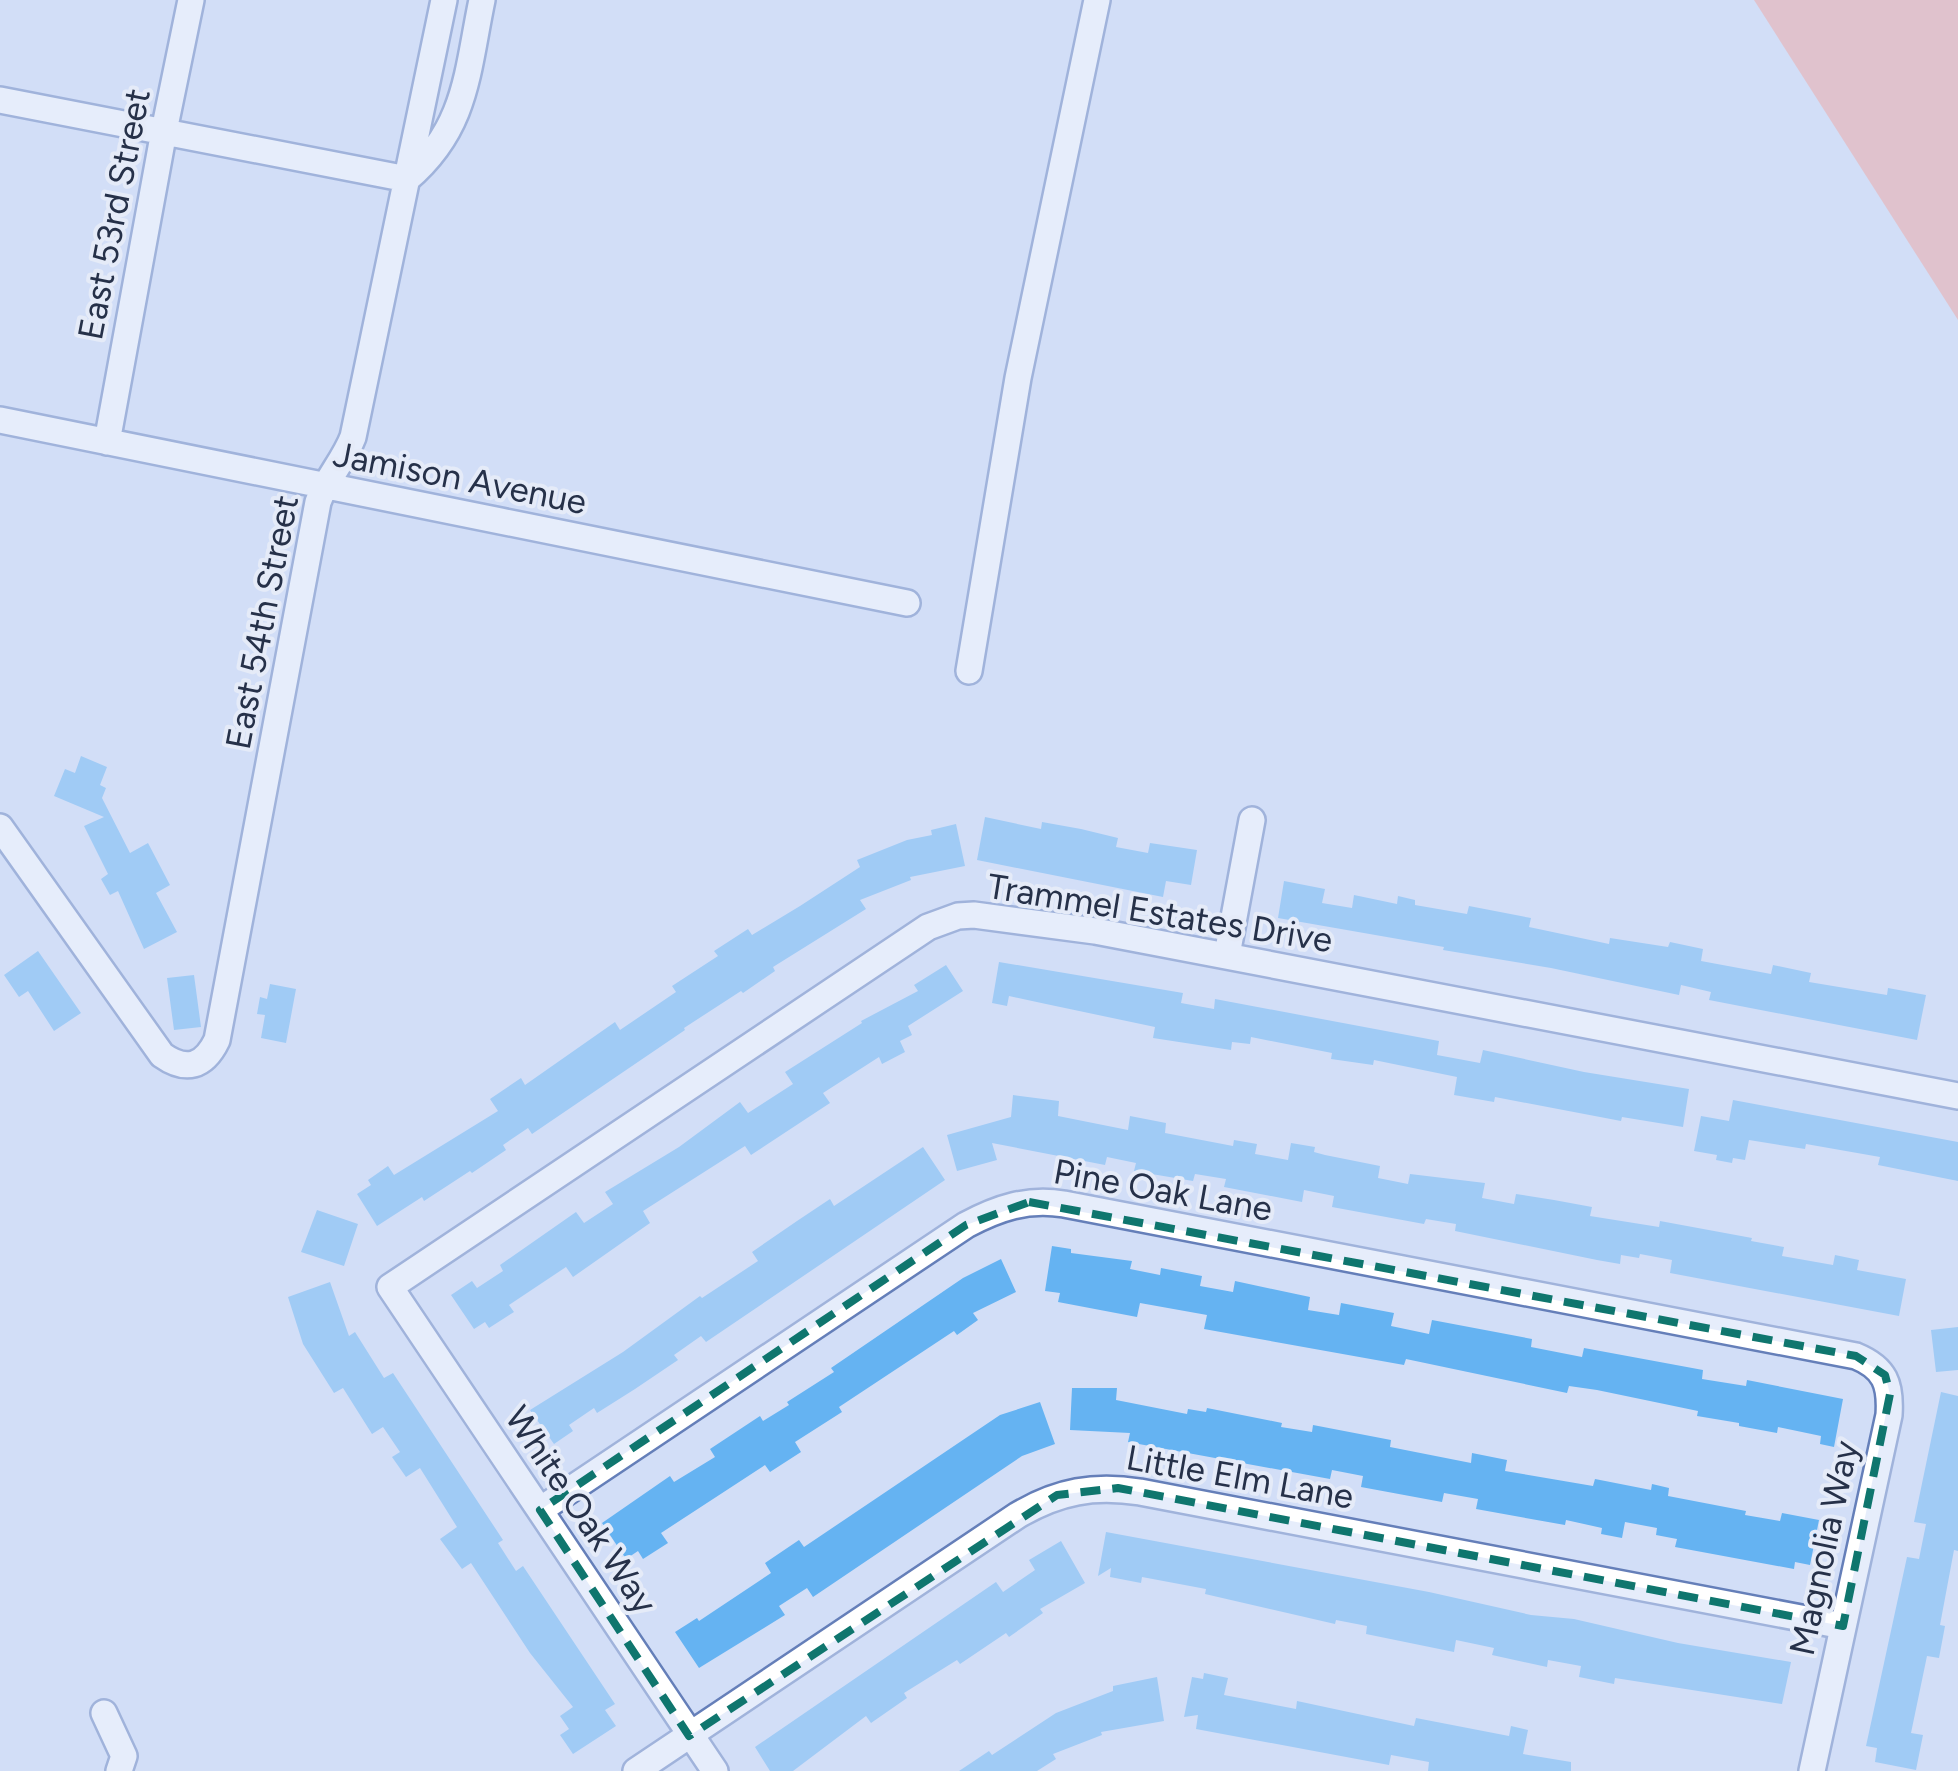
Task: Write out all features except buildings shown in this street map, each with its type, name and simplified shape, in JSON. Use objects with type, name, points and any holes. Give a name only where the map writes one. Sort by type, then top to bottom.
[{"type":"street","name":"East 53rd Street","points":[[107,442],[192,0]]},
{"type":"street","name":"East 54th Street","points":[[0,827],[162,1055],[174,1064],[189,1067],[200,1063],[218,1040],[305,566],[324,486],[337,470],[353,437],[444,0]]},
{"type":"street","points":[[0,100],[407,179],[444,141],[458,112],[482,0]]},
{"type":"street","points":[[969,671],[1018,378],[1097,0]]},
{"type":"street","name":"Jamison Avenue","points":[[0,420],[907,603]]},
{"type":"street","points":[[1227,956],[1252,820]]},
{"type":"street","name":"Trammel Estates Drive","points":[[390,1287],[912,937],[958,916],[991,915],[1956,1087]]},
{"type":"street","name":"Pine Oak Lane","points":[[540,1510],[966,1225],[990,1212],[1028,1202],[1064,1204],[1856,1356]]},
{"type":"street","name":"White Oak Way","points":[[390,1287],[715,1771]]},
{"type":"street","name":"Magnolia Way","points":[[1812,1771],[1889,1415],[1890,1394],[1885,1375],[1871,1362],[1856,1356]]},
{"type":"street","name":"Little Elm Lane","points":[[636,1771],[1018,1514],[1057,1495],[1097,1488],[1140,1492],[1843,1626]]},
{"type":"street","points":[[104,1713],[124,1756],[120,1771]]},
{"type":"highlighted area","points":[[1029,1202],[1856,1356],[1885,1375],[1890,1394],[1843,1626],[1118,1488],[1057,1495],[689,1736],[540,1510],[966,1225]]},
{"type":"shaded area","points":[[1754,0],[1958,0],[1958,320]]}]
